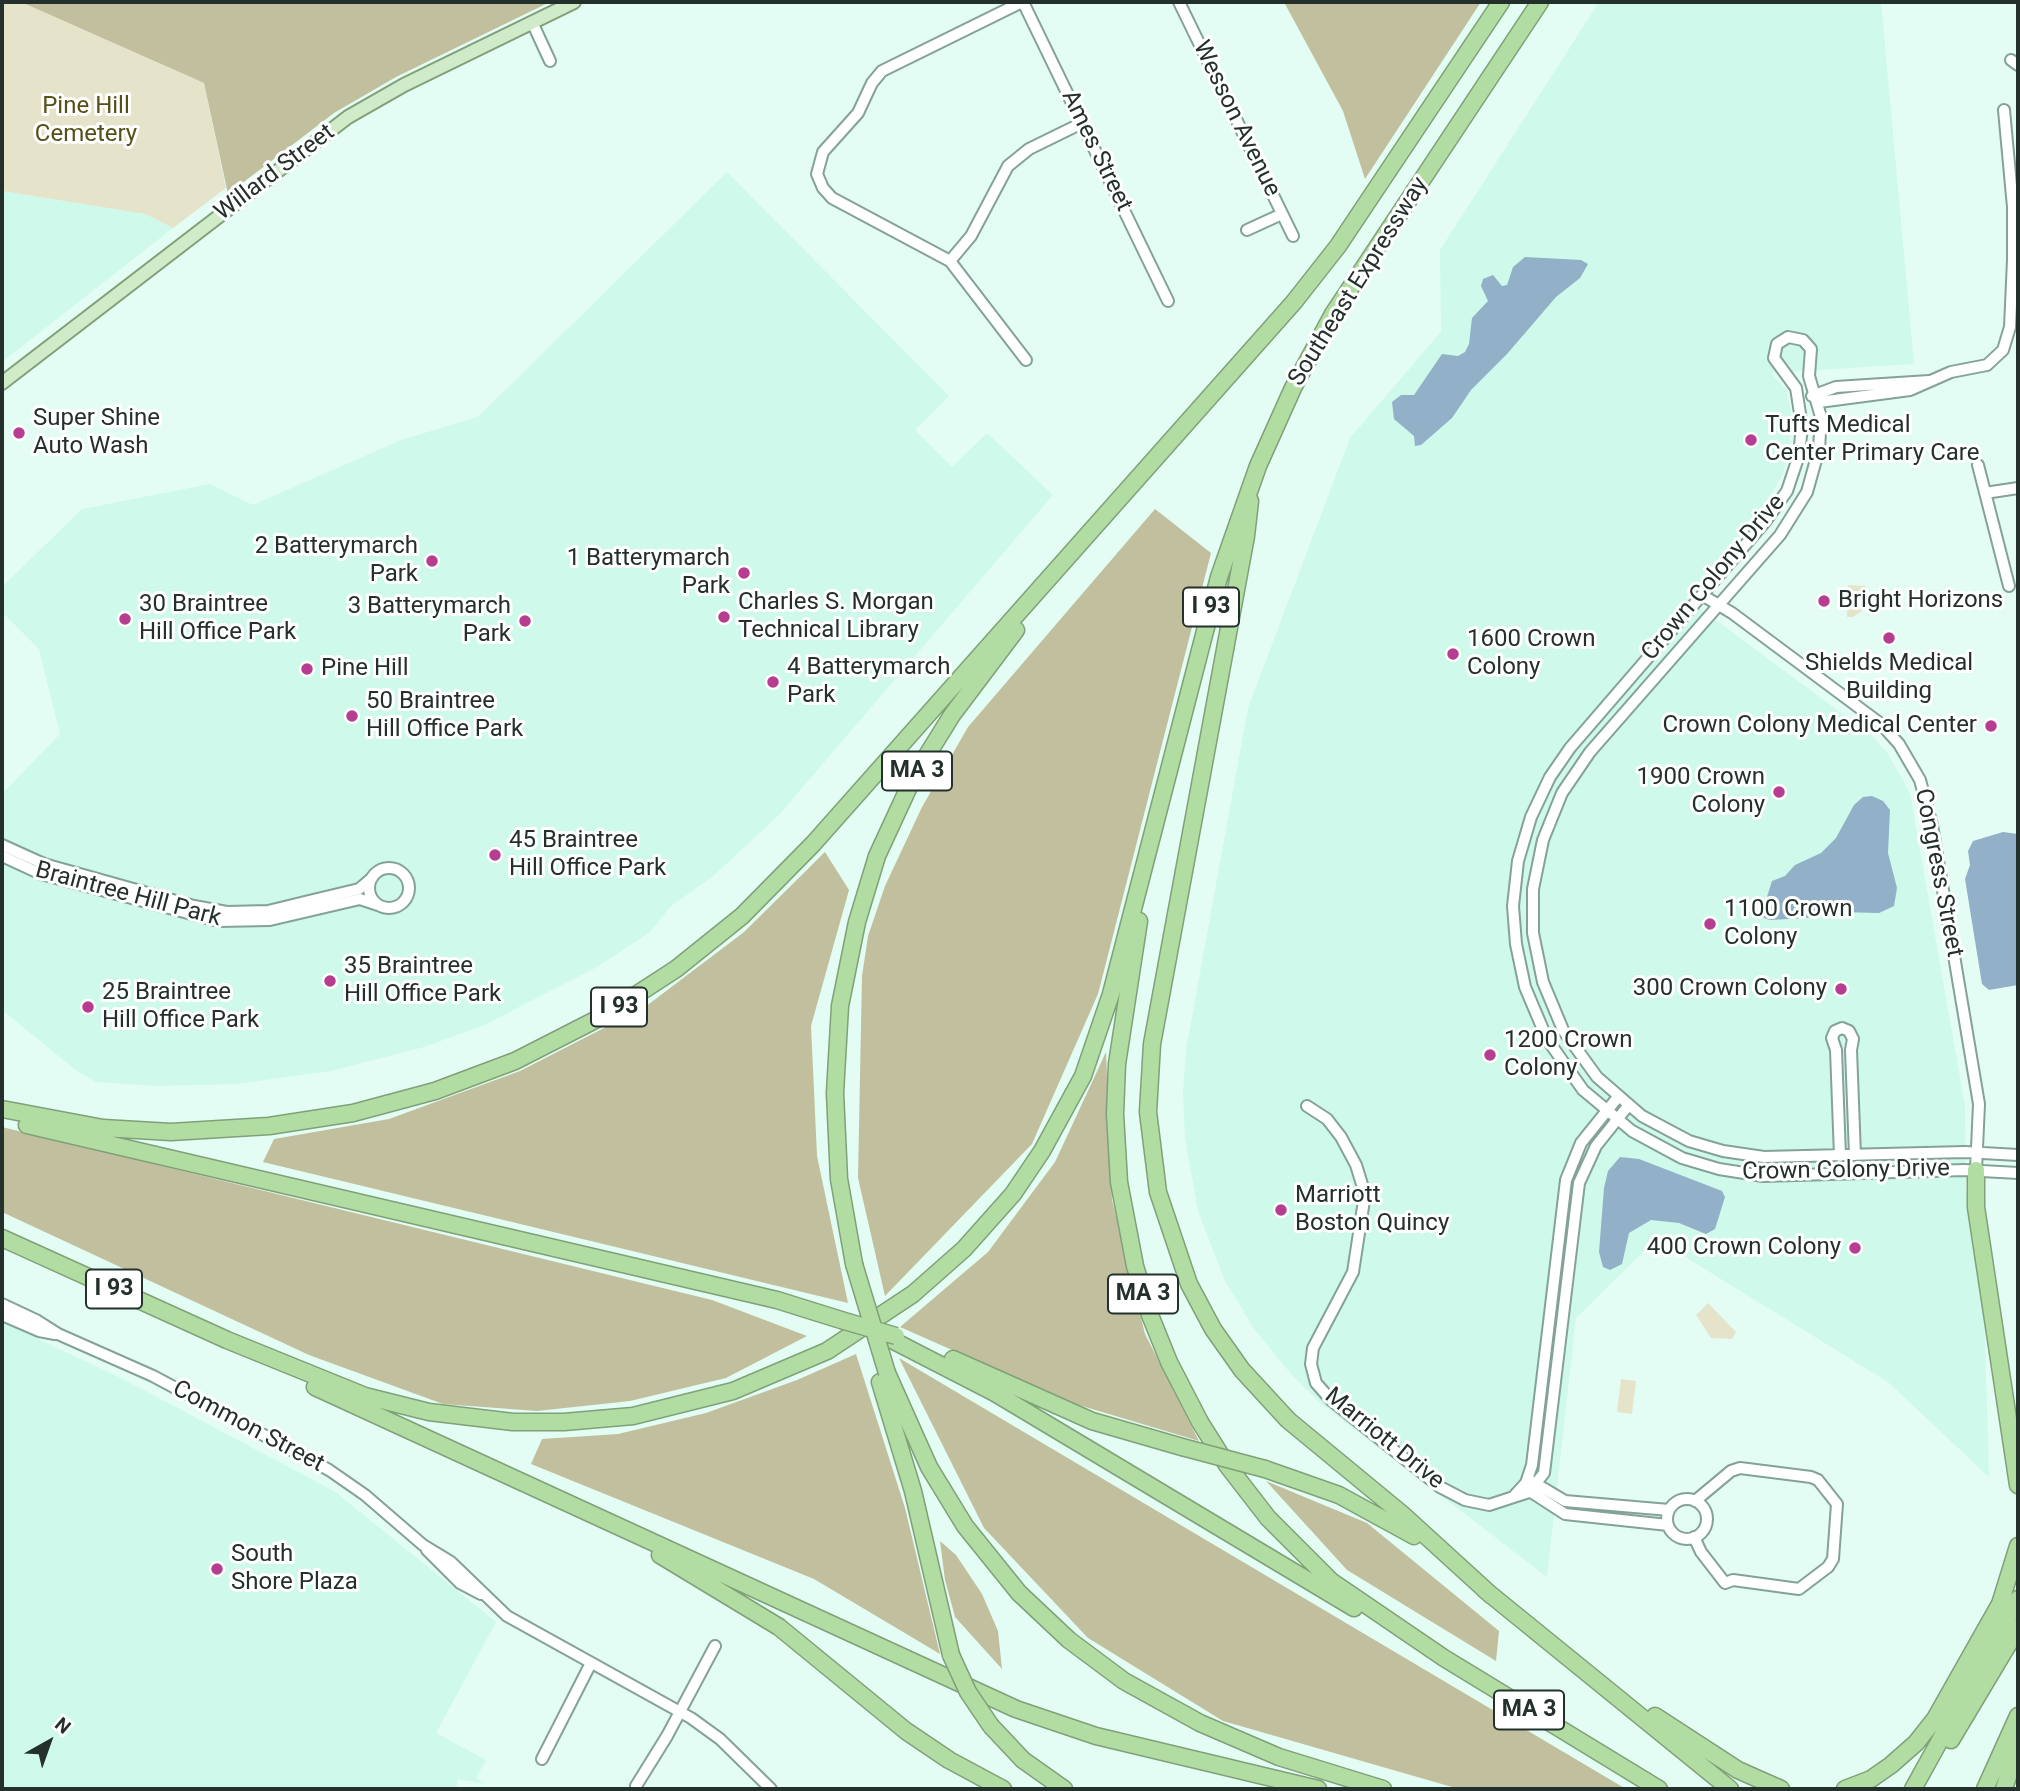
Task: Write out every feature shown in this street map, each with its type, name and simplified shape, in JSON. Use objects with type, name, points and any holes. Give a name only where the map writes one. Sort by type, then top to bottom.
[{"type":"highway","name":"I 93","points":[[1520,30],[1530,2]]},
{"type":"highway","name":"Southeast Expressway","points":[[1144,867],[1219,577],[1251,481],[1293,388],[1333,314],[1539,2]]},
{"type":"highway","name":"Southeast Expressway","points":[[1070,554],[1316,276],[1500,5]]},
{"type":"highway","points":[[1251,481],[1246,536],[1152,1044],[1149,1121],[1158,1192],[1174,1249],[1195,1296],[1242,1370],[1288,1420],[1402,1514],[1492,1596]]},
{"type":"highway","name":"I 93","points":[[2,1109],[69,1123],[136,1131],[189,1132],[278,1125],[353,1113],[419,1096],[491,1071],[560,1040],[662,979],[716,938],[766,893],[1070,554]]},
{"type":"highway","name":"MA 3","points":[[1070,554],[1035,608],[961,702],[921,763],[883,841],[861,905],[842,998],[835,1093],[839,1179],[854,1264],[883,1375],[929,1467],[965,1526],[1013,1586],[1069,1640],[1124,1681],[1200,1723],[1279,1757],[1383,1789]]},
{"type":"highway","name":"I 93","points":[[2,1238],[227,1340],[397,1405],[462,1418],[530,1423],[616,1418],[675,1408],[757,1382],[827,1351],[885,1315],[939,1272],[988,1224],[1033,1166],[1067,1106],[1096,1044],[1144,867]]},
{"type":"highway","name":"MA 3","points":[[1144,867],[1139,930],[1120,1029],[1115,1114],[1124,1216],[1147,1307],[1192,1408],[1248,1492],[1318,1569],[1400,1630],[1659,1789]]},
{"type":"highway","points":[[2,1119],[768,1298],[894,1338],[1092,1421],[1317,1486],[1389,1520],[1440,1553],[1730,1789]]},
{"type":"highway","points":[[1976,1170],[1976,1207],[2018,1485]]},
{"type":"highway","points":[[894,1338],[995,1393],[1342,1602],[1400,1630]]},
{"type":"highway","points":[[227,1340],[278,1370],[969,1689],[1039,1718],[1113,1741],[1318,1789]]},
{"type":"highway","points":[[883,1375],[951,1655],[968,1692],[991,1726],[1023,1760],[1064,1789]]},
{"type":"highway","points":[[611,1523],[779,1627],[906,1731],[949,1760],[1003,1789]]},
{"type":"highway","points":[[1845,1789],[1871,1779],[1891,1765],[1916,1743],[1935,1719],[2000,1604],[2018,1546]]},
{"type":"highway","points":[[1913,1789],[2018,1599]]},
{"type":"highway","points":[[1921,1789],[2018,1628]]},
{"type":"highway","points":[[1558,1649],[1729,1765],[1781,1789]]},
{"type":"highway","points":[[1862,1789],[1882,1781],[1914,1758],[1946,1720],[1973,1678]]},
{"type":"highway","points":[[1985,1789],[2018,1716]]},
{"type":"highway","points":[[2004,1789],[2018,1745]]},
{"type":"main road","name":"Willard Street","points":[[2,383],[348,117],[404,85],[574,2]]},
{"type":"street","points":[[1023,2],[882,71],[872,83],[858,113],[826,147],[819,163],[818,179],[828,195],[950,261],[1026,360]]},
{"type":"street","name":"Ames Street","points":[[1023,2],[1168,301]]},
{"type":"street","name":"Wesson Avenue","points":[[1179,2],[1293,236]]},
{"type":"street","points":[[532,22],[550,61]]},
{"type":"street","points":[[1801,408],[1836,387],[1929,381],[1991,363],[2003,350],[2008,337],[2013,214],[2004,110]]},
{"type":"street","points":[[950,261],[975,229],[1008,166],[1029,149],[1083,123]]},
{"type":"street","points":[[1247,230],[1282,214]]},
{"type":"street","name":"Crown Colony Drive","points":[[2018,1155],[1978,1152],[1764,1157],[1723,1151],[1673,1134],[1628,1106],[1575,1050],[1548,999],[1532,924],[1536,864],[1552,816],[1574,773],[1780,535],[1804,500],[1819,449],[1817,398],[1809,376],[1811,353],[1807,342],[1788,337],[1780,341],[1774,353],[1782,370],[1797,388],[1801,408],[1800,446],[1787,491],[1765,522],[1564,756],[1538,801],[1518,861],[1514,925],[1519,961],[1531,1005],[1560,1060],[1605,1111],[1674,1154],[1710,1167],[1745,1174],[1781,1176],[1976,1170],[2018,1173]]},
{"type":"street","points":[[1782,370],[1799,373],[1810,362]]},
{"type":"street","points":[[1978,465],[2009,586]]},
{"type":"street","points":[[1985,493],[2018,488]]},
{"type":"street","name":"Congress Street","points":[[1702,595],[1881,724],[1899,744],[1920,780],[1932,825],[1978,1092],[1980,1121],[1976,1170]]},
{"type":"street","name":"Braintree Hill Park","points":[[2,845],[36,862],[204,909],[227,912],[268,911],[359,889],[380,871],[391,869],[403,875],[408,884],[406,897],[400,905],[388,908],[360,899],[270,920],[218,921],[41,874],[2,856]]},
{"type":"street","points":[[372,878],[370,895],[378,905]]},
{"type":"street","points":[[1840,1156],[1833,1043],[1834,1033],[1842,1028],[1852,1033],[1854,1155]]},
{"type":"street","points":[[1833,1043],[1843,1049],[1852,1042]]},
{"type":"street","points":[[1529,1485],[1566,1180],[1581,1143],[1618,1097]]},
{"type":"street","name":"Marriott Drive","points":[[1307,1106],[1327,1119],[1345,1144],[1359,1172],[1365,1198],[1353,1272],[1313,1348],[1311,1364],[1317,1383],[1331,1400],[1452,1494],[1483,1505],[1508,1501],[1529,1485],[1546,1464],[1579,1183],[1590,1155],[1628,1106]]},
{"type":"street","name":"Common Street","points":[[2,1304],[58,1334],[153,1377],[303,1455],[357,1489],[423,1545],[456,1566],[481,1594],[525,1628],[681,1711],[720,1739],[771,1789]]},
{"type":"street","name":"Common Street","points":[[2,1315],[39,1331],[58,1334]]},
{"type":"street","points":[[1529,1485],[1565,1501],[1669,1510],[1683,1500],[1695,1501],[1731,1471],[1740,1468],[1811,1477],[1818,1480],[1836,1504],[1833,1559],[1828,1567],[1800,1589],[1733,1580],[1725,1583],[1701,1552],[1695,1537]]},
{"type":"street","points":[[1529,1485],[1564,1514],[1668,1525]]},
{"type":"street","points":[[1669,1510],[1668,1525],[1676,1535],[1695,1537],[1704,1529],[1706,1516],[1695,1501]]},
{"type":"street","points":[[636,1786],[681,1711],[715,1646]]},
{"type":"street","points":[[542,1759],[590,1663]]},
{"type":"shaded area","points":[[21,2],[550,2],[396,77],[334,113],[228,194],[204,83]]},
{"type":"shaded area","points":[[1284,2],[1481,2],[1365,179],[1343,111]]},
{"type":"shaded area","points":[[1599,2],[1881,2],[1914,364],[1771,373],[1785,388],[1791,409],[1790,445],[1783,474],[1762,510],[1686,598],[1871,735],[1887,752],[1910,793],[1965,1106],[1966,1191],[1984,1305],[1989,1477],[1888,1382],[1656,1239],[1576,1318],[1547,1577],[1319,1402],[1291,1374],[1255,1330],[1225,1281],[1198,1211],[1185,1138],[1183,1093],[1186,1050],[1248,708],[1350,438],[1441,332],[1440,250]]},
{"type":"shaded area","points":[[727,172],[949,396],[915,430],[952,467],[987,433],[1053,495],[779,815],[712,877],[670,907],[650,932],[597,967],[484,1025],[424,1047],[331,1071],[236,1084],[156,1086],[96,1082],[77,1071],[2,1010],[2,794],[60,734],[39,649],[2,612],[2,587],[82,509],[210,484],[253,505],[401,440],[478,417]]},
{"type":"shaded area","points":[[2,191],[145,214],[173,228],[2,362]]},
{"type":"shaded area","points":[[1155,509],[1211,553],[1098,994],[1032,1144],[885,1296],[858,1178],[862,976],[868,936],[885,886],[922,807],[968,727]]},
{"type":"shaded area","points":[[825,852],[849,890],[811,1026],[817,1156],[848,1303],[263,1162],[274,1139],[389,1119],[520,1071],[645,1007],[744,932]]},
{"type":"shaded area","points":[[1106,1052],[1112,1200],[1145,1334],[1199,1441],[1072,1403],[900,1327],[988,1252],[1055,1162]]},
{"type":"shaded area","points":[[2,1127],[712,1300],[807,1336],[726,1378],[630,1401],[537,1411],[443,1404],[309,1355],[2,1212]]},
{"type":"shaded area","name":"South Shore Plaza","points":[[2,1322],[123,1379],[334,1491],[496,1622],[436,1733],[486,1760],[476,1778],[486,1784],[458,1779],[456,1789],[2,1789]]},
{"type":"shaded area","points":[[856,1354],[905,1508],[940,1654],[814,1579],[531,1464],[542,1439],[618,1434],[706,1413],[797,1380]]},
{"type":"shaded area","points":[[899,1358],[1626,1789],[1459,1789],[1223,1721],[1088,1638],[984,1528]]},
{"type":"shaded area","points":[[1266,1481],[1367,1523],[1499,1631],[1496,1661],[1347,1570]]},
{"type":"shaded area","points":[[940,1541],[956,1555],[982,1594],[998,1631],[1002,1669],[955,1617],[945,1580]]},
{"type":"green space","name":"Pine Hill Cemetery","points":[[2,2],[21,2],[204,83],[226,188],[173,228],[145,214],[2,191]]},
{"type":"green space","points":[[1848,585],[1866,586],[1865,609],[1853,617],[1847,617]]},
{"type":"green space","points":[[1708,1303],[1736,1332],[1732,1339],[1711,1338],[1696,1315]]},
{"type":"green space","points":[[1621,1379],[1636,1381],[1632,1414],[1617,1412]]},
{"type":"water","points":[[1525,257],[1581,260],[1588,264],[1580,278],[1556,297],[1507,354],[1471,390],[1452,418],[1421,445],[1415,446],[1414,436],[1394,419],[1392,402],[1401,395],[1414,395],[1442,354],[1458,356],[1465,352],[1469,344],[1472,318],[1488,301],[1481,286],[1483,279],[1493,275],[1502,286],[1507,285],[1513,267]]},
{"type":"water","points":[[1872,796],[1883,801],[1890,810],[1888,853],[1897,888],[1894,906],[1879,913],[1840,912],[1807,918],[1764,918],[1758,909],[1766,900],[1772,881],[1785,876],[1795,865],[1821,853],[1836,838],[1854,805],[1863,797]]},
{"type":"water","points":[[2003,832],[2018,834],[2018,985],[1989,990],[1982,984],[1965,879],[1970,865],[1968,851],[1973,841]]},
{"type":"water","points":[[1620,1157],[1639,1159],[1722,1191],[1725,1197],[1715,1229],[1706,1234],[1679,1223],[1651,1220],[1629,1233],[1622,1264],[1610,1270],[1603,1267],[1599,1252],[1604,1188],[1608,1171]]},
{"type":"place","name":"Super Shine Auto Wash","points":[[19,433]]},
{"type":"place","name":"Tufts Medical Center Primary Care","points":[[1751,440]]},
{"type":"place","name":"2 Batterymarch Park","points":[[432,561]]},
{"type":"place","name":"1 Batterymarch Park","points":[[744,573]]},
{"type":"place","name":"Bright Horizons","points":[[1824,601]]},
{"type":"place","name":"Charles S. Morgan Technical Library","points":[[724,617]]},
{"type":"place","name":"30 Braintree Hill Office Park","points":[[125,619]]},
{"type":"place","name":"3 Batterymarch Park","points":[[525,621]]},
{"type":"place","name":"Shields Medical Building","points":[[1889,638]]},
{"type":"place","name":"1600 Crown Colony","points":[[1453,654]]},
{"type":"place","name":"Pine Hill","points":[[307,669]]},
{"type":"place","name":"4 Batterymarch Park","points":[[773,682]]},
{"type":"place","name":"50 Braintree Hill Office Park","points":[[352,716]]},
{"type":"place","name":"Crown Colony Medical Center","points":[[1991,726]]},
{"type":"place","name":"1900 Crown Colony","points":[[1779,792]]},
{"type":"place","name":"45 Braintree Hill Office Park","points":[[495,855]]},
{"type":"place","name":"1100 Crown Colony","points":[[1710,924]]},
{"type":"place","name":"35 Braintree Hill Office Park","points":[[330,981]]},
{"type":"place","name":"300 Crown Colony","points":[[1841,989]]},
{"type":"place","name":"25 Braintree Hill Office Park","points":[[88,1007]]},
{"type":"place","name":"1200 Crown Colony","points":[[1490,1055]]},
{"type":"place","name":"Marriott Boston Quincy","points":[[1281,1210]]},
{"type":"place","name":"400 Crown Colony","points":[[1855,1248]]},
{"type":"place","name":"South Shore Plaza","points":[[217,1569]]}]
